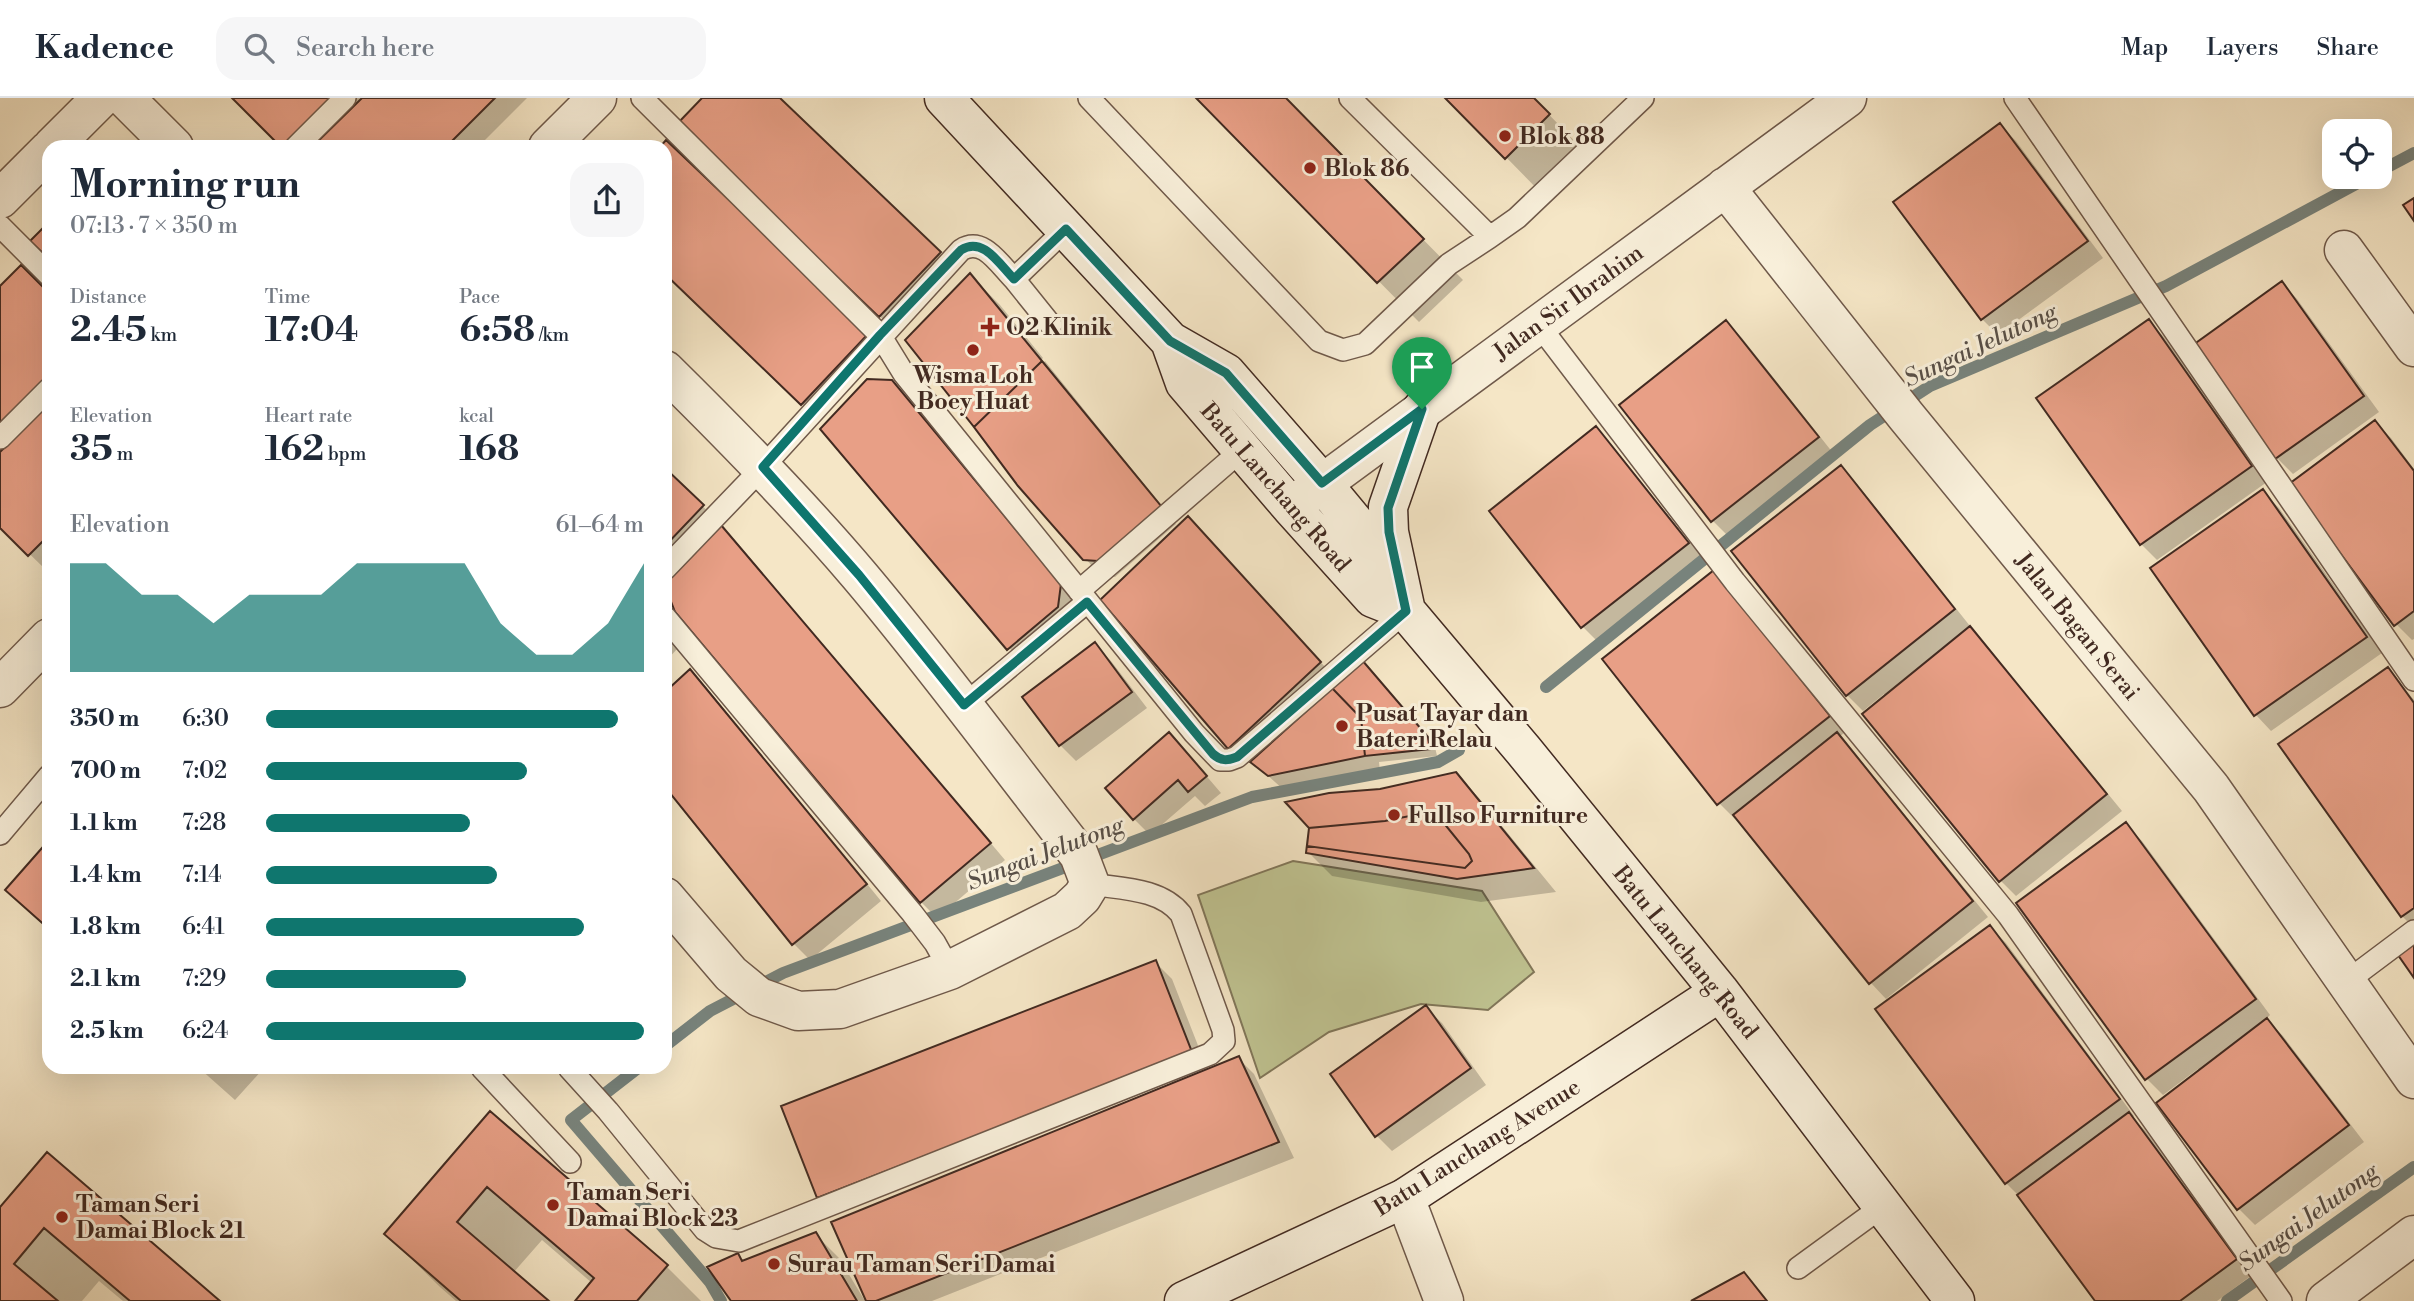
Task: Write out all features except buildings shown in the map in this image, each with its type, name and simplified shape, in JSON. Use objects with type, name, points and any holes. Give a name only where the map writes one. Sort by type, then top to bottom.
[{"type":"street","points":[[59,140],[101,98]]},
{"type":"street","points":[[125,98],[167,140]]},
{"type":"street","points":[[555,140],[597,98]]},
{"type":"street","name":"Batu Lanchang Road","points":[[944,98],[1170,341],[1226,373],[1322,483],[1398,575],[1406,611],[1533,761],[1720,992],[1955,1301]]},
{"type":"street","name":"Jalan Sir Ibrahim","points":[[1291,507],[1847,98]]},
{"type":"street","points":[[0,200],[42,157]]},
{"type":"street","name":"Jalan Bagan Serai","points":[[1725,187],[1897,404],[2211,788],[2414,1079]]},
{"type":"street","points":[[2344,250],[2414,347]]},
{"type":"street","name":"Batu Lanchang Road","points":[[1170,341],[1185,383],[1291,507],[1373,598],[1406,611]]},
{"type":"street","points":[[672,377],[763,467],[859,575],[964,705],[1079,855],[1090,884],[1068,911],[942,957],[841,1009],[798,1011],[759,997],[732,974],[672,905]]},
{"type":"street","points":[[1398,575],[1389,532],[1388,508],[1422,409]]},
{"type":"street","points":[[0,688],[42,651]]},
{"type":"street","name":"Batu Lanchang Avenue","points":[[1184,1301],[1405,1198],[1720,992]]},
{"type":"street","points":[[1405,1198],[1444,1301]]},
{"type":"street","points":[[2326,1301],[2414,1235]]},
{"type":"lane","points":[[303,140],[345,98]]},
{"type":"lane","points":[[642,98],[880,335],[904,374],[1083,597],[1220,760],[1237,757],[1406,611]]},
{"type":"lane","points":[[1089,98],[1320,341],[1343,350],[1365,344],[1449,264],[1517,218],[1643,98]]},
{"type":"lane","points":[[1350,98],[1490,237]]},
{"type":"lane","points":[[2015,98],[2414,680]]},
{"type":"lane","points":[[0,226],[42,268]]},
{"type":"lane","points":[[1014,279],[1066,229]]},
{"type":"lane","points":[[672,562],[763,467],[880,335],[961,250],[969,245],[978,245],[986,250],[1014,279],[1051,325]]},
{"type":"lane","points":[[1538,324],[1735,582],[2008,915],[2281,1301]]},
{"type":"lane","points":[[0,438],[42,396]]},
{"type":"lane","points":[[964,705],[1243,449]]},
{"type":"lane","points":[[672,625],[912,913],[942,957]]},
{"type":"lane","points":[[0,834],[42,784]]},
{"type":"lane","points":[[574,1074],[608,1111],[705,1230],[716,1237],[739,1241],[1210,1054],[1224,1041],[1223,1030],[1181,914],[1171,902],[1156,895],[1090,884]]},
{"type":"lane","points":[[2346,982],[2414,931]]},
{"type":"lane","points":[[488,1074],[570,1162]]},
{"type":"lane","points":[[1798,1268],[1883,1206]]},
{"type":"green space","points":[[1293,861],[1482,891],[1534,972],[1488,1010],[1421,1004],[1329,1032],[1260,1078],[1198,895]]},
{"type":"waterway","name":"Sungai Jelutong","points":[[2392,165],[2414,153]]},
{"type":"waterway","name":"Sungai Jelutong","points":[[1546,687],[1870,425],[1930,386],[2166,286],[2347,189]]},
{"type":"waterway","name":"Sungai Jelutong","points":[[672,1041],[710,1011],[783,973],[1252,797],[1438,762],[1459,750]]},
{"type":"waterway","name":"Sungai Jelutong","points":[[630,1074],[571,1120],[710,1282],[721,1301]]},
{"type":"waterway","name":"Sungai Jelutong","points":[[2227,1301],[2414,1167]]},
{"type":"place","name":"Blok 88","points":[[1505,136]]},
{"type":"place","name":"Blok 86","points":[[1310,168]]},
{"type":"place","name":"O2 Klinik","points":[[990,327]]},
{"type":"place","name":"Wisma Loh Boey Huat","points":[[973,350]]},
{"type":"place","name":"Pusat Tayar dan Bateri Relau","points":[[1342,726]]},
{"type":"place","name":"Fullso Furniture","points":[[1394,815]]},
{"type":"place","name":"Taman Seri Damai Block 23","points":[[553,1205]]},
{"type":"place","name":"Taman Seri Damai Block 21","points":[[62,1217]]},
{"type":"place","name":"Surau Taman Seri Damai","points":[[774,1264]]},
{"type":"route","points":[[1066,229],[1170,341],[1226,373],[1322,483],[1422,409],[1388,508],[1389,532],[1406,611],[1237,757],[1229,760],[1220,760],[1213,754],[1087,602],[964,705],[859,575],[763,467],[880,335],[961,250],[969,245],[978,245],[1014,279],[1066,229]]}]
